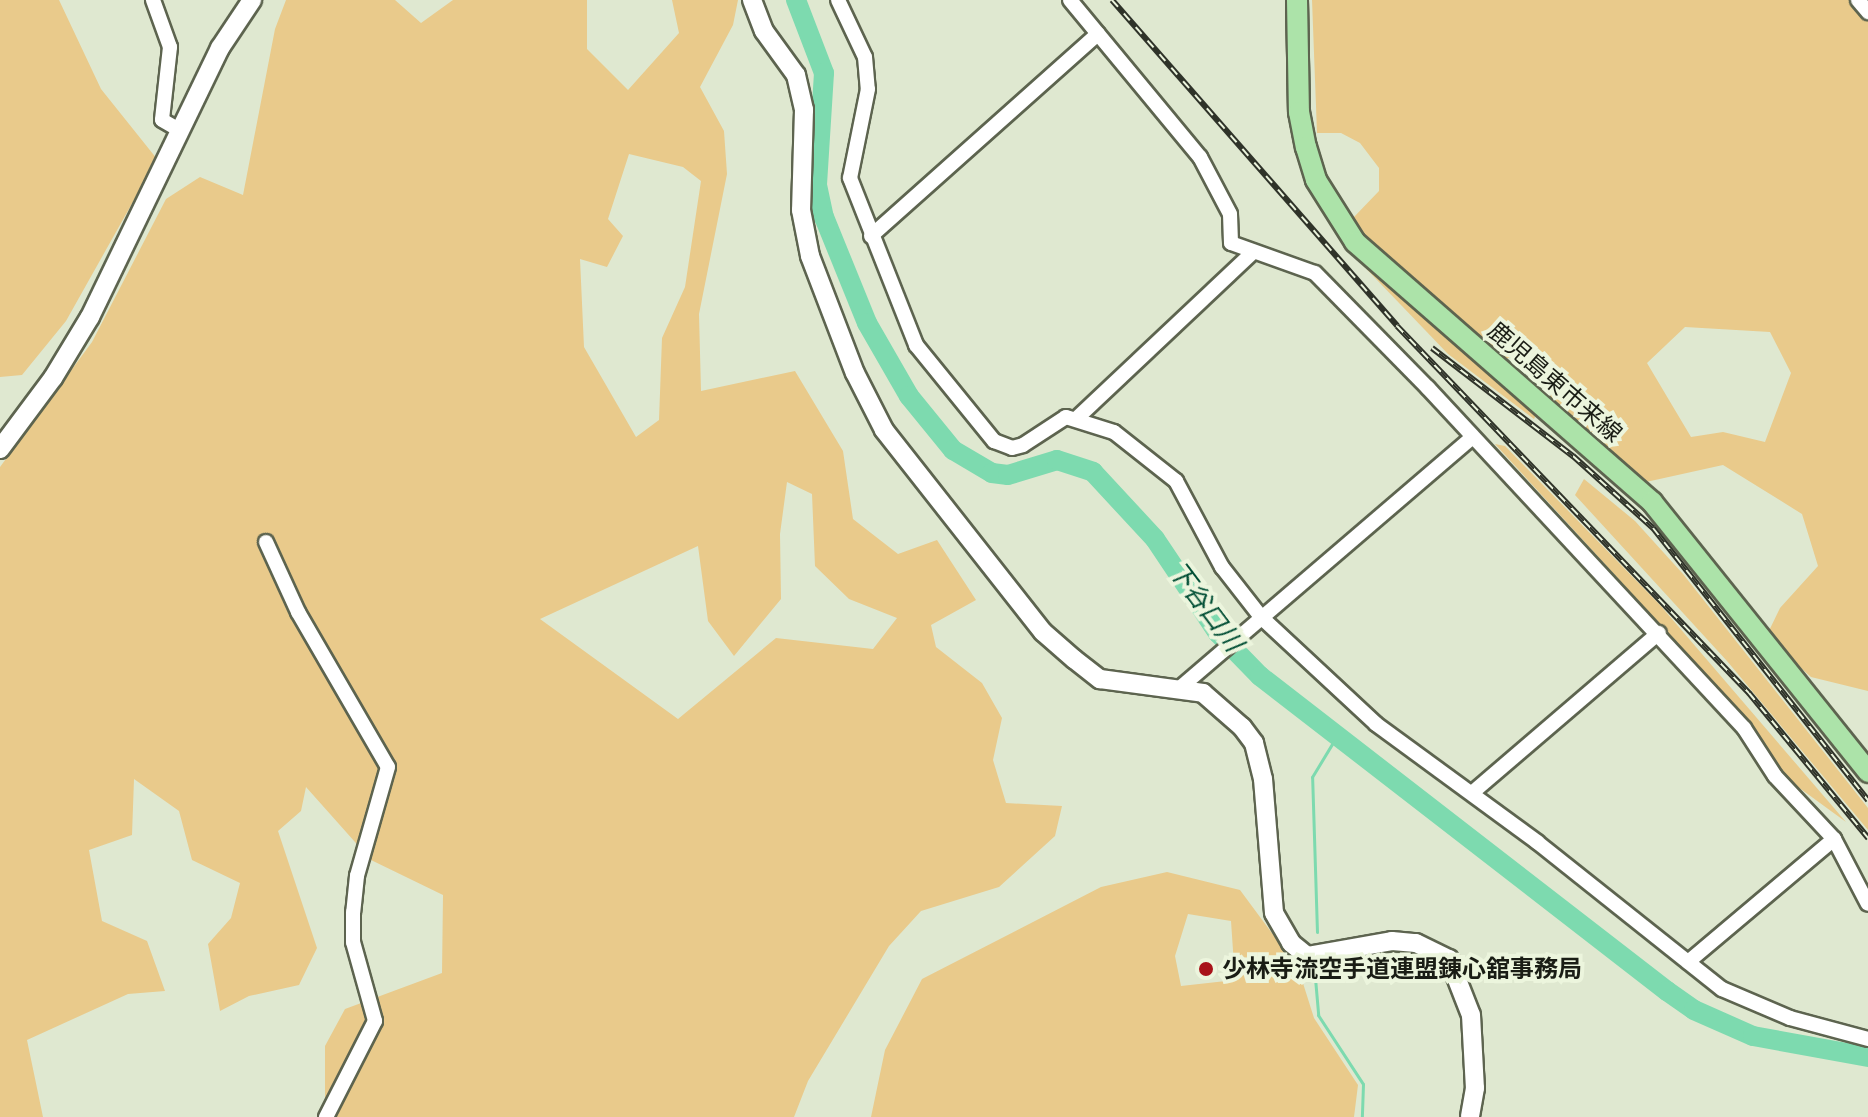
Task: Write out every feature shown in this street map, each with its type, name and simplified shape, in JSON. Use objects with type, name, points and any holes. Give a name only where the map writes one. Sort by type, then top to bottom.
[{"type":"main road","name":"鹿児島東市来線","points":[[1297,0],[1299,112],[1306,147],[1316,180],[1355,242],[1652,502],[1868,772]]},
{"type":"street","points":[[153,0],[170,47],[162,120],[181,131]]},
{"type":"street","points":[[0,449],[53,378],[90,317],[220,48],[252,0]]},
{"type":"street","points":[[752,0],[764,31],[796,75],[804,110],[801,210],[810,256],[855,373],[884,430],[1043,632],[1074,659],[1100,679],[1181,687],[1203,693],[1254,743],[1263,779],[1274,913],[1291,943],[1307,956],[1392,941],[1416,943],[1449,959],[1471,1015],[1475,1088],[1470,1117]]},
{"type":"street","points":[[838,0],[865,57],[868,89],[850,178],[916,345],[994,441],[1012,448],[1059,419],[1077,418],[1114,432],[1176,481],[1222,567],[1256,621],[1376,724],[1472,793],[1722,989],[1790,1018],[1868,1039]]},
{"type":"street","points":[[1070,0],[1200,157],[1230,214],[1231,243],[1315,273],[1659,633],[1744,728],[1775,776],[1834,839],[1868,904]]},
{"type":"street","points":[[1858,0],[1868,12]]},
{"type":"street","points":[[871,236],[1098,34]]},
{"type":"street","points":[[1077,418],[1253,252]]},
{"type":"street","points":[[1181,687],[1473,437]]},
{"type":"street","points":[[266,542],[312,639],[388,767],[389,778],[360,864],[353,912],[353,942],[375,1021],[326,1117]]},
{"type":"street","points":[[1472,793],[1659,633]]},
{"type":"street","points":[[1688,962],[1834,839]]},
{"type":"shaded area","points":[[0,0],[59,0],[101,89],[157,159],[66,321],[22,375],[0,377]]},
{"type":"shaded area","points":[[286,0],[395,0],[421,23],[453,0],[587,0],[587,49],[628,90],[679,33],[672,0],[738,0],[733,25],[700,87],[724,131],[727,174],[699,314],[701,391],[795,371],[843,451],[853,519],[898,554],[937,540],[976,600],[931,625],[936,647],[982,683],[1002,718],[993,760],[1006,803],[1062,806],[1055,836],[999,887],[921,911],[889,946],[808,1081],[794,1117],[325,1117],[325,1046],[345,1009],[442,973],[443,895],[371,860],[306,787],[301,811],[278,831],[317,948],[299,985],[249,996],[220,1011],[208,944],[231,918],[240,883],[192,860],[179,811],[134,779],[132,835],[89,850],[102,921],[147,941],[165,991],[128,994],[27,1040],[43,1117],[0,1117],[0,467],[92,342],[166,199],[200,177],[243,195],[275,29]],"holes":[[[629,154],[683,167],[701,181],[685,287],[662,338],[659,420],[636,437],[584,347],[580,259],[607,267],[623,236],[608,219]],[[787,482],[812,494],[815,566],[849,599],[897,618],[873,649],[776,638],[678,719],[540,619],[698,546],[708,621],[734,656],[781,599],[780,534]]]},
{"type":"shaded area","points":[[1312,0],[1868,0],[1868,691],[1811,677],[1766,637],[1780,608],[1818,566],[1802,514],[1723,465],[1646,482],[1550,397],[1559,378],[1522,346],[1507,359],[1359,231],[1353,218],[1379,191],[1379,168],[1360,143],[1341,133],[1317,133]],"holes":[[[1685,327],[1770,332],[1791,373],[1765,442],[1723,432],[1691,437],[1647,363]]]},
{"type":"shaded area","points":[[1354,256],[1536,415],[1534,419],[1448,354]]},
{"type":"shaded area","points":[[1495,444],[1505,446],[1660,605],[1846,822],[1783,776],[1734,705]]},
{"type":"shaded area","points":[[1584,479],[1635,521],[1683,574],[1868,808],[1868,830],[1727,661],[1575,495]]},
{"type":"shaded area","points":[[1167,872],[1240,890],[1283,948],[1302,980],[1314,1018],[1358,1085],[1354,1117],[871,1117],[885,1050],[922,979],[1101,887]],"holes":[[[1188,914],[1231,921],[1235,980],[1181,986],[1175,956]]]},
{"type":"waterway","name":"下谷口川","points":[[796,0],[824,73],[817,185],[824,217],[867,323],[909,396],[953,450],[992,473],[1008,475],[1057,460],[1093,472],[1155,539],[1218,633],[1260,676],[1667,991],[1694,1010],[1753,1036],[1868,1057]]},
{"type":"waterway","points":[[1317,932],[1312,777],[1335,739]]},
{"type":"waterway","points":[[1315,978],[1318,1015],[1363,1084],[1362,1117]]},
{"type":"railway","points":[[1112,0],[1397,326],[1749,693],[1868,838]]},
{"type":"railway","points":[[1432,348],[1573,456],[1653,528],[1868,800]]},
{"type":"place","name":"少林寺流空手道連盟錬心舘事務局","points":[[1206,969]]}]
